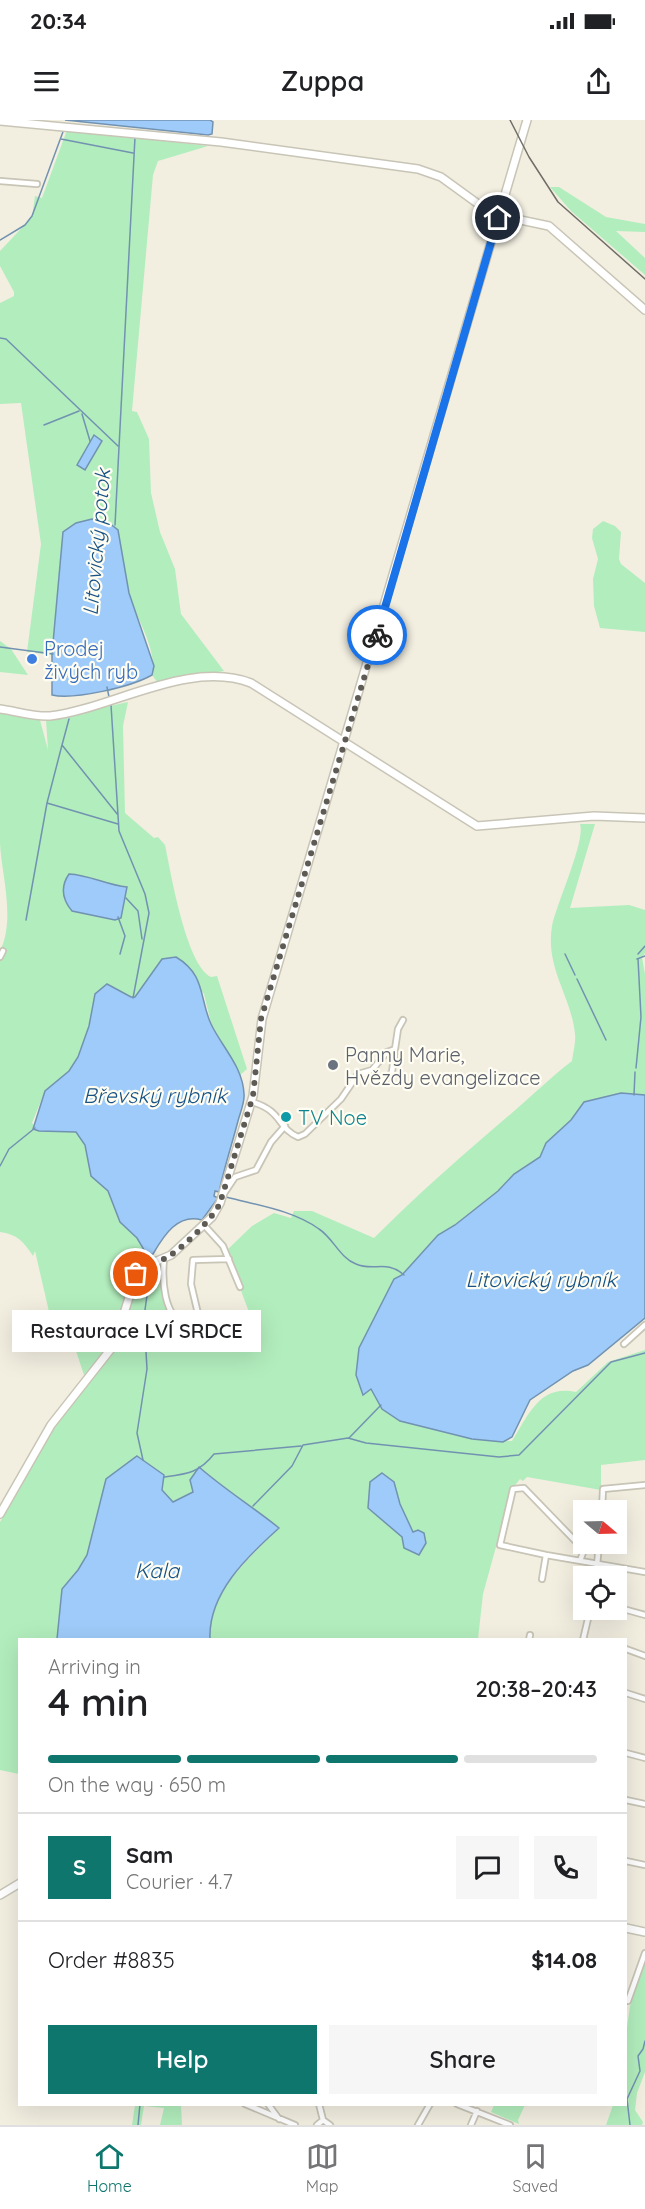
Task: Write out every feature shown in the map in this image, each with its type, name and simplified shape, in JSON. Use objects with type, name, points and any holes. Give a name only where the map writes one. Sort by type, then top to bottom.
[{"type":"street","points":[[0,1514],[47,1431],[114,1345],[136,1274],[142,1267],[164,1259],[216,1213],[223,1195],[252,1102],[259,1028],[527,120]]},
{"type":"street","points":[[0,121],[37,122],[221,142],[418,170],[441,177],[483,210],[499,216],[538,222],[552,228],[645,310]]},
{"type":"street","points":[[0,182],[37,184]]},
{"type":"street","points":[[0,709],[49,716],[165,685],[228,676],[250,683],[477,826],[594,816],[645,818]]},
{"type":"street","points":[[0,957],[3,951]]},
{"type":"street","points":[[363,1073],[375,1079],[386,1080],[392,1072],[398,1029],[403,1020]]},
{"type":"street","points":[[252,1102],[276,1113],[285,1126],[298,1137],[305,1134],[341,1099],[358,1074],[372,1070],[387,1052],[395,1049]]},
{"type":"street","points":[[223,1195],[235,1177],[256,1170],[271,1142],[285,1126]]},
{"type":"street","points":[[203,1224],[223,1246],[240,1287]]},
{"type":"street","points":[[164,1259],[169,1308],[182,1323],[187,1324],[199,1318],[191,1284],[192,1260],[229,1259]]},
{"type":"street","points":[[624,1344],[645,1325]]},
{"type":"street","points":[[602,1500],[603,1489],[645,1485]]},
{"type":"street","points":[[573,1539],[524,1488],[513,1490],[500,1545],[546,1556],[645,1572]]},
{"type":"street","points":[[580,1561],[583,1554]]},
{"type":"street","points":[[598,1554],[598,1564]]},
{"type":"street","points":[[542,1579],[546,1556]]},
{"type":"street","points":[[627,1610],[645,1615]]},
{"type":"street","points":[[585,1638],[588,1620]]},
{"type":"street","points":[[627,1649],[645,1656]]},
{"type":"street","points":[[627,1693],[645,1699]]},
{"type":"street","points":[[627,1753],[645,1758]]},
{"type":"street","points":[[627,1800],[645,1804]]},
{"type":"street","points":[[627,1861],[645,1865]]},
{"type":"street","points":[[0,1895],[18,1884]]},
{"type":"street","points":[[627,1928],[645,1932]]},
{"type":"street","points":[[628,2001],[645,1953]]},
{"type":"street","points":[[253,2106],[295,2125]]},
{"type":"street","points":[[270,2106],[280,2120]]},
{"type":"street","points":[[320,2106],[323,2120],[330,2125]]},
{"type":"street","points":[[418,2125],[428,2106]]},
{"type":"street","points":[[463,2106],[510,2125]]},
{"type":"street","points":[[471,2125],[477,2111]]},
{"type":"street","points":[[317,2125],[323,2120]]},
{"type":"green space","points":[[67,130],[208,146],[158,161],[153,175],[132,411],[137,412],[149,439],[151,493],[160,532],[175,569],[181,614],[224,671],[158,683],[152,675],[152,655],[127,586],[118,530],[112,525],[98,521],[84,523],[63,532],[52,655],[27,652],[41,544],[21,403],[0,404],[0,303],[14,296],[14,292],[0,266],[0,251],[32,217],[35,196],[42,198]]},
{"type":"green space","points":[[550,187],[559,187],[606,217],[645,224],[645,232],[616,231],[645,258],[645,275],[571,211]]},
{"type":"green space","points":[[603,521],[615,526],[621,532],[619,559],[621,564],[645,583],[645,632],[600,628],[594,606],[593,579],[598,559],[592,538],[593,529]]},
{"type":"green space","points":[[0,641],[11,649],[28,675],[0,672]]},
{"type":"green space","points":[[128,702],[123,726],[125,813],[154,838],[158,837],[165,845],[187,937],[202,969],[211,977],[217,976],[247,1069],[240,1075],[211,1023],[204,994],[176,958],[162,959],[135,997],[95,994],[89,1026],[78,1057],[69,1071],[45,1091],[32,1123],[39,1131],[77,1132],[85,1145],[91,1176],[108,1191],[120,1222],[137,1238],[147,1255],[132,1278],[117,1331],[105,1351],[84,1375],[68,1327],[50,1316],[35,1251],[33,1256],[20,1240],[0,1232],[0,951],[5,938],[7,910],[0,843],[0,713],[40,720],[48,750],[46,720]],"holes":[[[107,884],[117,888],[123,886],[107,919],[68,906],[64,899]]]},
{"type":"green space","points":[[580,824],[595,824],[570,908],[629,905],[645,910],[645,953],[642,958],[645,974],[645,1095],[584,1102],[571,1120],[546,1143],[540,1157],[513,1175],[498,1191],[455,1225],[438,1235],[400,1277],[394,1279],[359,1348],[364,1394],[371,1388],[382,1409],[400,1421],[472,1439],[512,1441],[530,1412],[544,1397],[553,1392],[576,1392],[608,1362],[645,1350],[645,1460],[601,1465],[601,1490],[527,1477],[523,1481],[520,1479],[512,1489],[483,1594],[478,1638],[210,1638],[211,1622],[223,1591],[243,1564],[279,1528],[199,1467],[193,1492],[173,1502],[162,1490],[106,1479],[87,1555],[62,1589],[57,1638],[18,1638],[18,1774],[0,1770],[0,1522],[55,1425],[116,1347],[138,1275],[142,1271],[161,1267],[164,1305],[173,1318],[182,1324],[203,1330],[249,1332],[252,1320],[226,1251],[252,1226],[274,1213],[291,1218],[294,1211],[312,1211],[374,1238],[442,1174],[572,1061],[575,1044],[573,1020],[555,968],[551,941],[552,926],[581,832]]},
{"type":"green space","points":[[645,1961],[645,2072],[637,2093],[635,2110],[643,2122],[642,2125],[606,2125],[613,2106],[627,2106],[627,2028],[630,2006]]},
{"type":"green space","points":[[135,2106],[144,2106],[141,2125],[132,2125]]},
{"type":"green space","points":[[144,2106],[181,2106],[182,2125],[160,2125],[164,2108]]},
{"type":"green space","points":[[494,2106],[525,2106],[518,2120],[519,2124],[491,2112]]},
{"type":"water","points":[[65,120],[210,120],[213,122],[212,134],[208,135]]},
{"type":"water","points":[[94,435],[102,441],[85,470],[77,465]]},
{"type":"water","points":[[92,519],[109,523],[118,530],[129,593],[154,666],[152,675],[131,684],[102,691],[74,696],[52,695],[52,654],[63,532],[76,523]]},
{"type":"water","points":[[69,874],[127,887],[121,918],[115,920],[72,911],[63,893]]},
{"type":"water","name":"Břevský rybník","points":[[176,957],[186,964],[197,979],[211,1024],[240,1075],[244,1097],[219,1192],[215,1191],[214,1196],[218,1198],[202,1220],[193,1219],[179,1223],[167,1233],[153,1254],[147,1255],[137,1238],[120,1222],[108,1191],[91,1176],[85,1145],[76,1132],[33,1129],[45,1091],[69,1071],[78,1057],[89,1026],[95,994],[107,984],[135,997],[162,959]]},
{"type":"water","name":"Litovický rybník","points":[[621,1093],[645,1095],[645,1318],[588,1365],[573,1371],[530,1400],[512,1437],[503,1442],[472,1439],[400,1421],[382,1409],[371,1389],[363,1395],[356,1375],[359,1348],[394,1279],[402,1275],[438,1235],[455,1225],[498,1191],[514,1174],[540,1157],[546,1143],[571,1120],[584,1102]]},
{"type":"water","name":"Kala","points":[[137,1456],[164,1475],[162,1490],[173,1502],[193,1492],[190,1480],[199,1467],[279,1528],[243,1563],[223,1591],[211,1622],[210,1638],[57,1638],[62,1589],[87,1555],[106,1479]]},
{"type":"water","points":[[382,1473],[394,1482],[400,1504],[413,1532],[418,1530],[424,1533],[426,1543],[419,1555],[404,1548],[402,1537],[368,1508],[370,1482]]},
{"type":"waterway","points":[[0,240],[25,225],[32,216],[64,129]]},
{"type":"waterway","name":"Litovický potok","points":[[115,525],[135,137]]},
{"type":"waterway","points":[[61,139],[133,153]]},
{"type":"waterway","points":[[0,338],[6,339],[118,446]]},
{"type":"waterway","points":[[44,425],[79,411]]},
{"type":"waterway","points":[[82,414],[90,441]]},
{"type":"waterway","points":[[0,647],[53,654]]},
{"type":"waterway","name":"Litovický potok","points":[[107,687],[109,697]]},
{"type":"waterway","name":"Litovický potok","points":[[111,705],[119,831],[145,894],[149,913],[133,998]]},
{"type":"waterway","points":[[69,719],[62,745],[118,815]]},
{"type":"waterway","points":[[62,745],[47,803],[118,824]]},
{"type":"waterway","points":[[26,920],[47,803]]},
{"type":"waterway","points":[[126,898],[138,911],[142,939]]},
{"type":"waterway","points":[[118,917],[125,936],[120,954]]},
{"type":"waterway","points":[[638,954],[645,946]]},
{"type":"waterway","points":[[565,954],[575,975]]},
{"type":"waterway","points":[[637,959],[645,956]]},
{"type":"waterway","points":[[636,1068],[641,1017],[638,959]]},
{"type":"waterway","points":[[577,979],[606,1040]]},
{"type":"waterway","points":[[634,1095],[635,1072]]},
{"type":"waterway","points":[[0,1166],[9,1149],[35,1128]]},
{"type":"waterway","points":[[226,1197],[298,1217],[324,1233],[350,1261],[362,1266],[391,1268],[404,1275]]},
{"type":"waterway","name":"Litovický potok","points":[[143,1460],[137,1433],[147,1369],[144,1317],[151,1266]]},
{"type":"waterway","name":"Litovický potok","points":[[253,1506],[292,1466],[303,1445],[348,1438],[366,1443],[499,1457],[519,1455],[611,1362],[645,1353]]},
{"type":"waterway","name":"Litovický potok","points":[[349,1438],[381,1405]]},
{"type":"waterway","points":[[164,1477],[198,1469],[214,1454],[301,1446]]},
{"type":"waterway","name":"Litovický potok","points":[[630,2125],[627,2099],[640,2071],[638,2056],[645,2041]]},
{"type":"waterway","points":[[138,2125],[140,2106]]},
{"type":"railway","points":[[510,120],[529,157],[558,202],[645,279]]},
{"type":"way so far","points":[[136,1274],[138,1269],[164,1259],[178,1249],[216,1213],[220,1203],[253,1096],[261,1019],[377,635]]},
{"type":"place","name":"Prodej živých ryb","points":[[32,659]]},
{"type":"place","name":"Panny Marie, Hvězdy evangelizace","points":[[333,1065]]},
{"type":"place","name":"TV Noe","points":[[286,1117]]},
{"type":"place","name":"Restaurace LVÍ SRDCE","points":[[136,1274]]},
{"type":"route","points":[[377,635],[498,218]]}]
